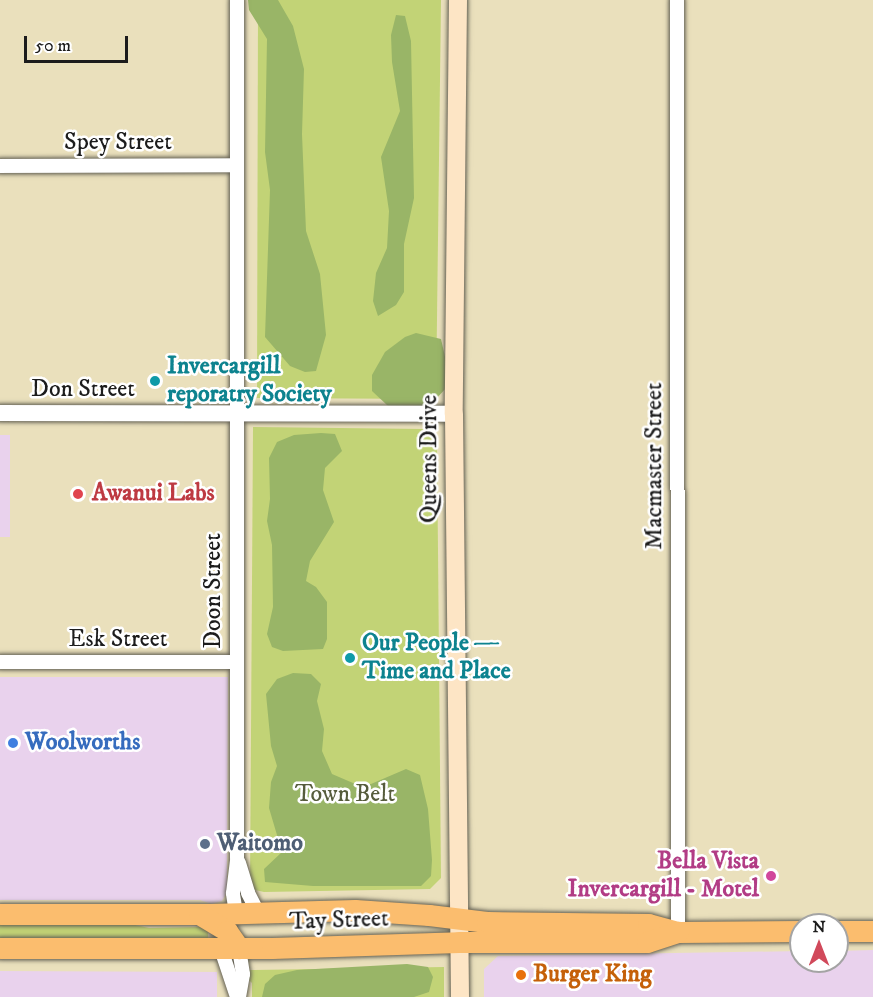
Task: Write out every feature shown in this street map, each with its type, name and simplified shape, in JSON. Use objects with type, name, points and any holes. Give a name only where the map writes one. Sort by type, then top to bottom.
[{"type":"highway","name":"Tay Street","points":[[0,914],[199,914],[356,910],[487,922],[648,924],[678,932],[789,931]]},
{"type":"highway","points":[[236,913],[251,933],[272,948]]},
{"type":"highway","points":[[199,914],[227,931],[230,948]]},
{"type":"highway","points":[[849,931],[873,931]]},
{"type":"highway","name":"Tay Street","points":[[0,948],[272,948],[459,942],[647,942],[678,932]]},
{"type":"main road","name":"Queens Drive","points":[[458,0],[454,414],[460,997]]},
{"type":"street","name":"Doon Street","points":[[236,913],[233,893],[237,858],[237,0]]},
{"type":"street","name":"Macmaster Street","points":[[677,0],[678,932]]},
{"type":"street","name":"Spey Street","points":[[0,166],[237,165]]},
{"type":"street","name":"Don Street","points":[[0,413],[454,414]]},
{"type":"street","name":"Esk Street","points":[[0,662],[237,662]]},
{"type":"street","name":"Doon Street","points":[[237,858],[248,893],[258,913]]},
{"type":"street","points":[[230,948],[243,974],[238,997]]},
{"type":"shaded area","points":[[0,435],[10,435],[10,537],[0,537]]},
{"type":"shaded area","points":[[0,677],[228,677],[227,892],[222,901],[212,904],[200,900],[0,900]]},
{"type":"shaded area","points":[[873,950],[873,997],[484,997],[484,969],[498,956],[789,951],[789,973],[849,973],[849,951]]},
{"type":"shaded area","points":[[0,971],[217,972],[217,997],[0,997]]},
{"type":"green space","points":[[248,0],[278,0],[293,26],[304,69],[302,134],[306,231],[320,274],[326,335],[316,371],[305,372],[290,366],[265,337],[270,190],[265,152],[267,39],[249,10]]},
{"type":"green space","points":[[258,0],[441,0],[436,399],[257,398]]},
{"type":"green space","points":[[396,15],[405,16],[411,41],[414,198],[404,244],[404,292],[396,305],[378,316],[373,301],[376,273],[387,248],[389,211],[381,157],[400,111],[392,62],[391,35]]},
{"type":"green space","points":[[416,333],[441,339],[446,361],[447,387],[436,399],[418,409],[388,406],[372,391],[372,375],[385,352],[405,337]]},
{"type":"green space","name":"Town Belt","points":[[253,427],[425,429],[434,433],[437,442],[441,878],[430,889],[264,892],[250,889]]},
{"type":"green space","points":[[335,434],[342,451],[325,468],[323,490],[334,522],[310,561],[306,581],[316,587],[327,602],[327,639],[323,649],[283,651],[272,647],[267,634],[273,607],[272,545],[267,521],[270,499],[269,458],[277,442],[294,435]]},
{"type":"green space","points":[[293,673],[311,674],[321,684],[317,701],[324,729],[322,751],[332,774],[353,783],[371,784],[406,769],[420,775],[428,809],[432,860],[431,876],[421,886],[313,886],[265,882],[264,869],[282,852],[269,808],[271,782],[277,766],[271,746],[266,694],[277,679]]},
{"type":"green space","points":[[0,922],[126,923],[149,928],[201,927],[208,928],[208,940],[0,940]]},
{"type":"green space","points":[[407,964],[428,967],[433,977],[429,992],[414,997],[262,997],[265,984],[275,975],[297,970]]},
{"type":"green space","points":[[444,967],[444,997],[252,997],[252,983],[248,979],[248,970]]},
{"type":"place","name":"Invercargill reporatry Society","points":[[155,381]]},
{"type":"place","name":"Awanui Labs","points":[[78,494]]},
{"type":"place","name":"Our People — Time and Place","points":[[350,658]]},
{"type":"place","name":"Woolworths","points":[[13,743]]},
{"type":"place","name":"Waitomo","points":[[205,844]]},
{"type":"place","name":"Bella Vista Invercargill - Motel","points":[[771,876]]},
{"type":"place","name":"Burger King","points":[[521,975]]}]
